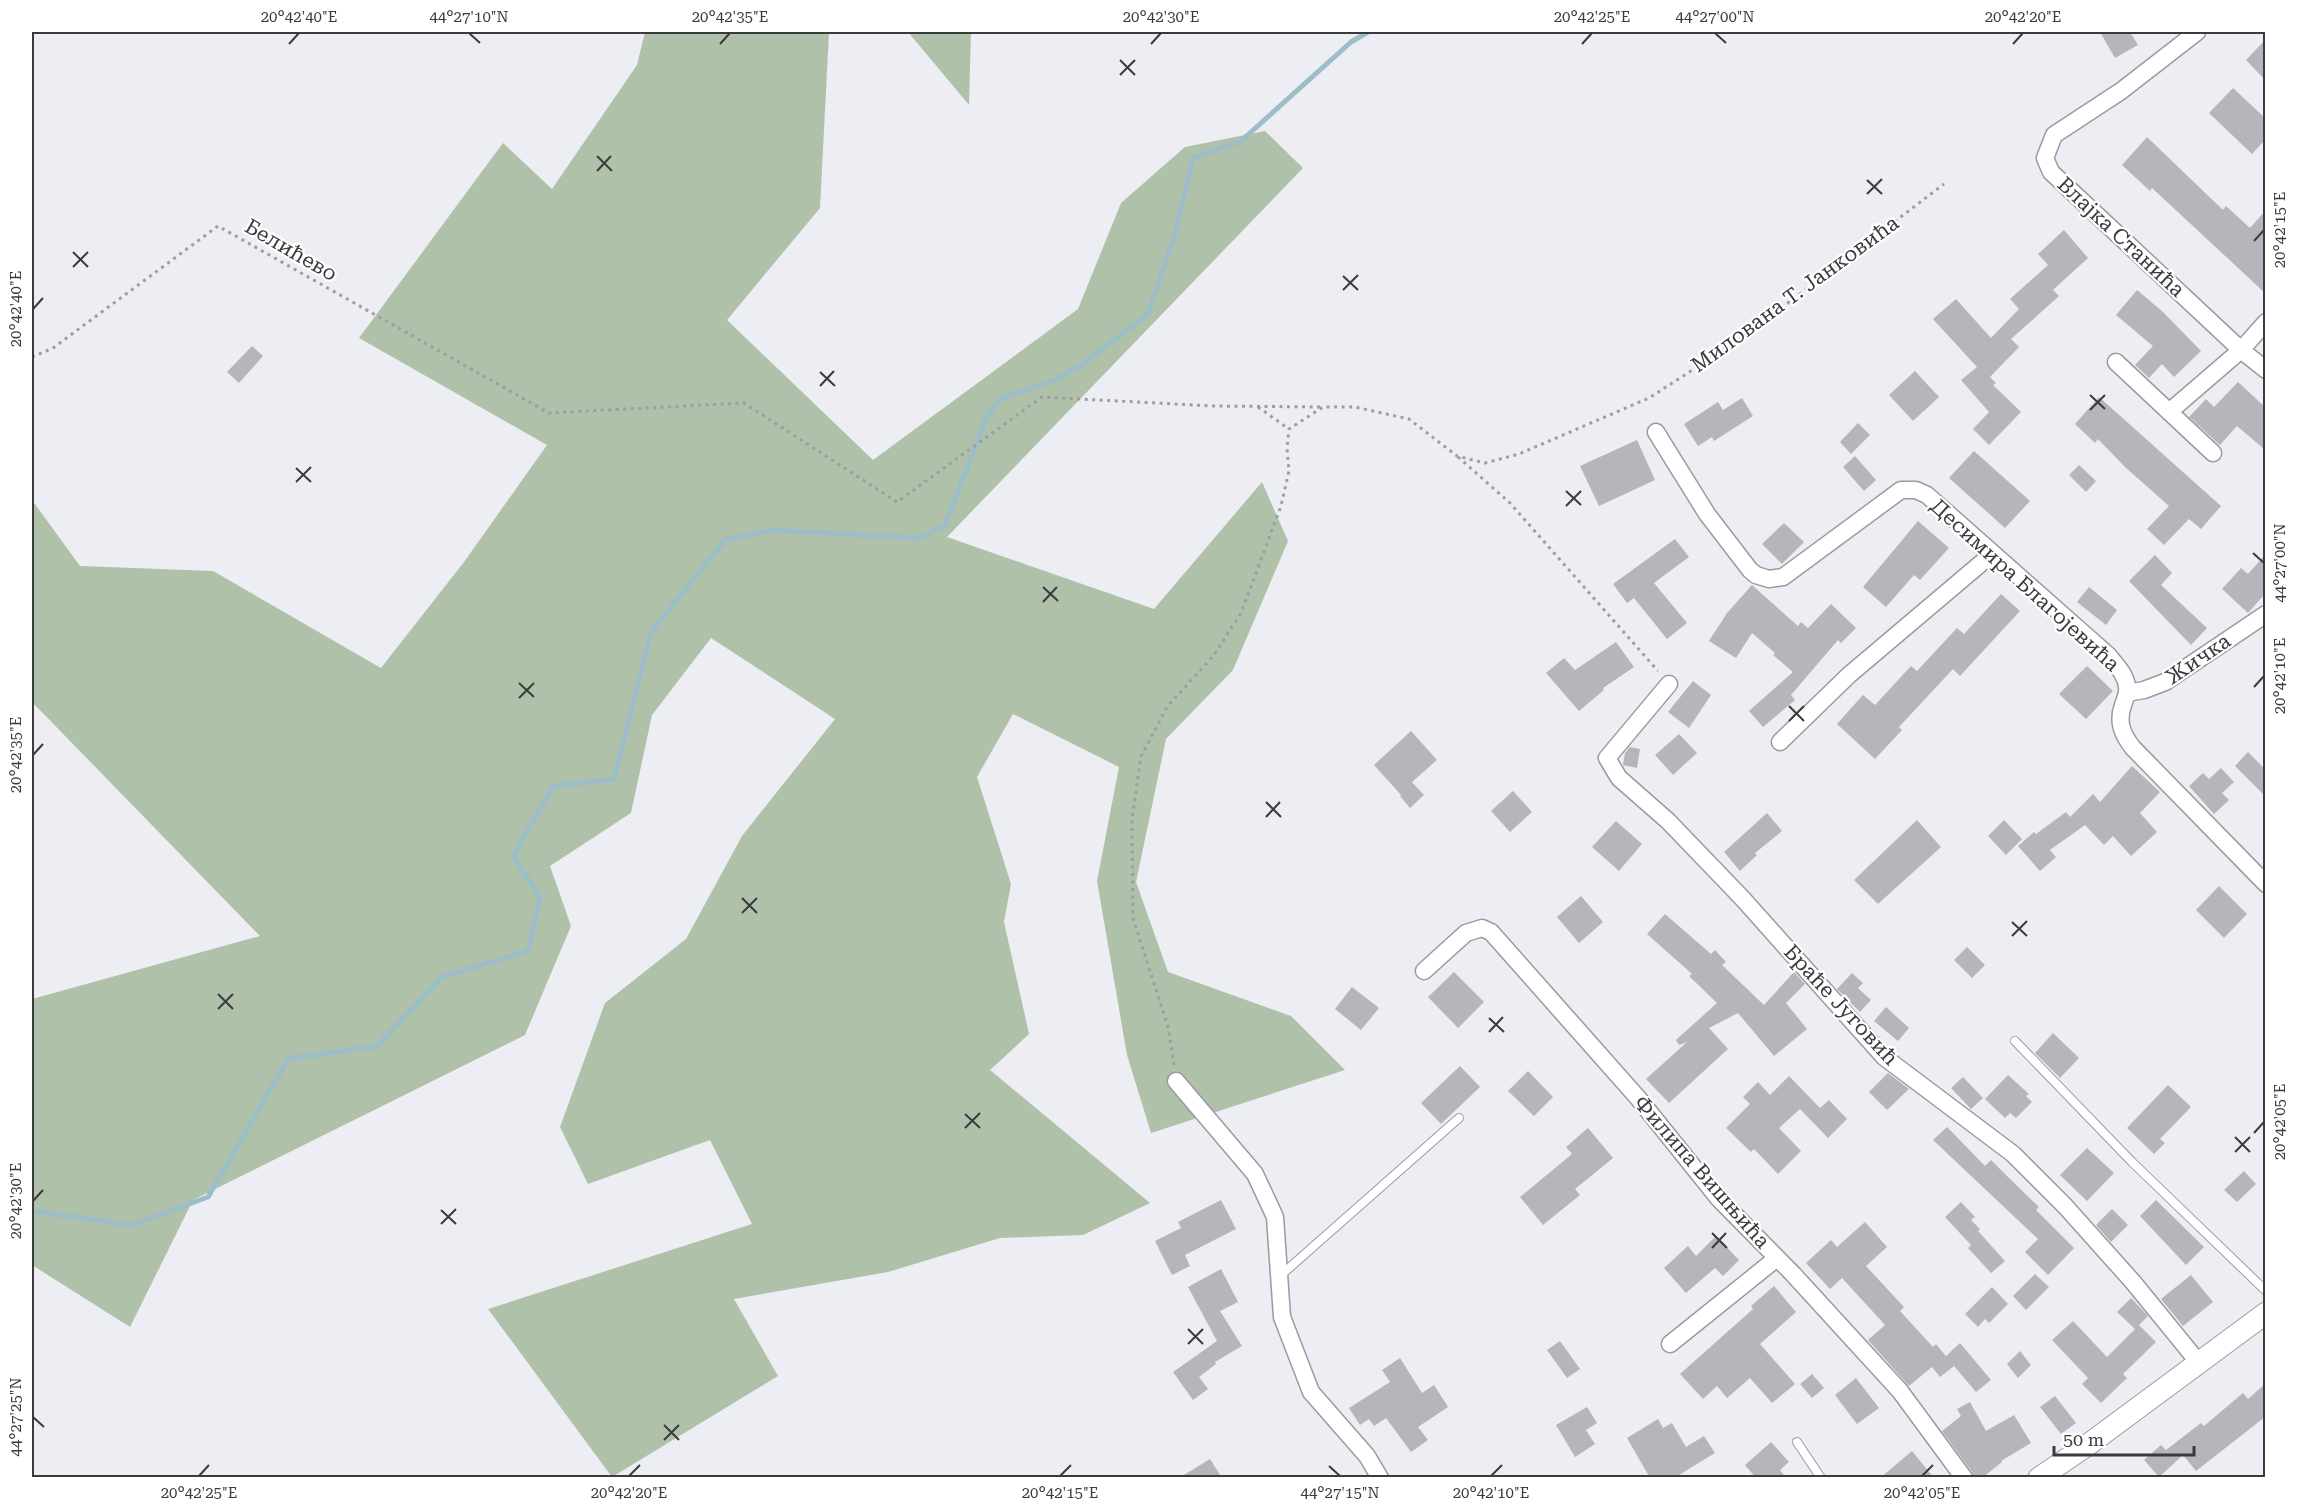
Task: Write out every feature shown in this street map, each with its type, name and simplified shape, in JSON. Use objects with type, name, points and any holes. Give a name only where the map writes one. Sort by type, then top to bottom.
[{"type":"street","name":"Влајка Станића","points":[[2194,34],[2121,91],[2054,135],[2045,158],[2051,172],[2265,370]]},
{"type":"street","points":[[2169,412],[2241,350],[2265,322]]},
{"type":"street","points":[[2116,363],[2213,453]]},
{"type":"street","name":"Десимира Благојевића","points":[[1656,432],[1707,514],[1750,570],[1762,578],[1784,577],[1894,494],[1910,489],[1927,495],[2108,655],[2123,674],[2127,686],[2120,714],[2120,725],[2125,737],[2265,884]]},
{"type":"street","points":[[1780,742],[1850,675],[1992,554]]},
{"type":"street","name":"Жичка","points":[[2127,693],[2144,690],[2165,682],[2265,614]]},
{"type":"street","name":"Браће Југовић","points":[[1669,684],[1607,758],[1619,778],[1668,821],[1743,899],[1884,1056],[2013,1154],[2065,1206],[2111,1256],[2199,1363]]},
{"type":"street","name":"Филипа Вишњића","points":[[1424,971],[1466,933],[1482,928],[1491,932],[1638,1098],[1719,1199],[1900,1390],[1964,1478]]},
{"type":"street","points":[[1176,1081],[1255,1174],[1275,1217],[1282,1317],[1311,1392],[1367,1456],[1380,1478]]},
{"type":"street","points":[[1670,1344],[1777,1258]]},
{"type":"street","points":[[2039,1478],[2089,1444],[2265,1313]]},
{"type":"lane","points":[[2015,1041],[2132,1162],[2265,1291]]},
{"type":"lane","points":[[1280,1276],[1459,1118]]},
{"type":"lane","points":[[1797,1442],[1821,1478]]},
{"type":"path","name":"Милована Т. Јанковића","points":[[549,414],[744,403],[897,502],[1042,397],[1213,406],[1355,407],[1409,419],[1457,456],[1485,463],[1519,454],[1649,398],[1742,338],[1944,184]]},
{"type":"path","name":"Белићево","points":[[32,357],[53,348],[218,226],[549,414]]},
{"type":"path","points":[[1258,406],[1289,429]]},
{"type":"path","points":[[1289,429],[1323,407]]},
{"type":"path","points":[[1176,1081],[1168,1027],[1133,918],[1132,819],[1141,756],[1167,706],[1214,655],[1241,614],[1281,506],[1289,471],[1287,448],[1289,429]]},
{"type":"path","points":[[1457,456],[1510,503],[1669,684]]},
{"type":"green space","points":[[645,32],[829,32],[820,208],[727,320],[873,460],[1078,309],[1121,203],[1185,147],[1265,131],[1303,168],[947,537],[1154,609],[1262,482],[1288,541],[1233,670],[1166,739],[1136,882],[1168,972],[1291,1016],[1345,1070],[1151,1133],[1127,1055],[1097,881],[1119,767],[1013,714],[977,777],[1011,884],[1004,922],[1029,1034],[990,1070],[1150,1203],[1083,1235],[1000,1238],[888,1272],[734,1299],[778,1376],[612,1477],[488,1309],[752,1224],[710,1140],[588,1184],[560,1127],[605,1003],[686,939],[742,836],[835,719],[711,638],[652,715],[631,813],[550,866],[571,926],[525,1035],[193,1200],[130,1327],[32,1265],[32,999],[260,936],[32,702],[32,500],[80,566],[213,571],[381,668],[464,562],[547,445],[359,338],[503,143],[552,189],[637,65]]},
{"type":"green space","points":[[908,32],[971,32],[969,105]]},
{"type":"building","points":[[2100,32],[2130,32],[2138,45],[2115,58]]},
{"type":"building","points":[[2265,40],[2265,80],[2246,60]]},
{"type":"building","points":[[2233,88],[2265,118],[2265,140],[2252,154],[2209,113]]},
{"type":"building","points":[[2147,137],[2223,210],[2226,206],[2250,228],[2265,211],[2265,293],[2152,188],[2150,191],[2122,165]]},
{"type":"building","points":[[2064,230],[2088,258],[2053,290],[2059,296],[2011,339],[2019,347],[1990,377],[1996,383],[1993,385],[2021,412],[1989,445],[1973,429],[1989,412],[1961,380],[1977,367],[1933,319],[1956,299],[1991,338],[2019,309],[2010,299],[2048,265],[2038,254]]},
{"type":"building","points":[[2137,290],[2163,312],[2201,351],[2174,377],[2162,364],[2149,378],[2135,365],[2153,346],[2116,315]]},
{"type":"building","points":[[252,346],[263,356],[239,383],[227,372]]},
{"type":"building","points":[[1915,371],[1939,397],[1913,421],[1889,395]]},
{"type":"building","points":[[2238,382],[2265,407],[2265,450],[2237,426],[2220,445],[2189,417],[2206,399],[2214,407]]},
{"type":"building","points":[[2099,397],[2221,506],[2201,529],[2189,519],[2164,545],[2147,529],[2169,506],[2125,467],[2098,439],[2095,443],[2075,424]]},
{"type":"building","points":[[1742,398],[1753,416],[1714,441],[1712,437],[1698,446],[1684,424],[1718,402],[1723,410]]},
{"type":"building","points":[[1858,423],[1870,435],[1851,454],[1840,442]]},
{"type":"building","points":[[1637,440],[1655,480],[1599,506],[1580,466]]},
{"type":"building","points":[[1974,451],[2030,501],[2005,528],[1949,478]]},
{"type":"building","points":[[1855,456],[1876,480],[1864,491],[1843,467]]},
{"type":"building","points":[[2079,465],[2096,481],[2086,492],[2069,475]]},
{"type":"building","points":[[1918,521],[1949,548],[1920,580],[1914,575],[1886,607],[1863,587]]},
{"type":"building","points":[[1784,523],[1804,542],[1782,564],[1762,544]]},
{"type":"building","points":[[1675,539],[1689,557],[1654,583],[1687,623],[1667,639],[1634,598],[1627,603],[1613,584]]},
{"type":"building","points":[[2155,555],[2172,573],[2161,585],[2207,628],[2191,645],[2129,581]]},
{"type":"building","points":[[2265,555],[2265,594],[2248,613],[2222,589],[2241,568],[2248,574]]},
{"type":"building","points":[[1752,585],[1798,626],[1801,622],[1808,628],[1831,604],[1856,628],[1841,643],[1838,640],[1791,695],[1795,700],[1763,727],[1749,711],[1793,672],[1752,633],[1736,658],[1709,641],[1727,613]]},
{"type":"building","points":[[2089,587],[2117,610],[2106,625],[2077,602]]},
{"type":"building","points":[[2001,594],[2020,611],[1960,676],[1953,669],[1899,727],[1902,730],[1875,759],[1837,724],[1863,695],[1875,705],[1911,666],[1917,671],[1957,628],[1964,634]]},
{"type":"building","points":[[1616,642],[1634,667],[1603,688],[1604,690],[1579,711],[1546,673],[1564,658],[1575,670]]},
{"type":"building","points":[[2087,666],[2113,691],[2086,719],[2059,694]]},
{"type":"building","points":[[1693,681],[1711,695],[1689,728],[1668,712]]},
{"type":"building","points":[[1411,731],[1437,760],[1412,782],[1424,795],[1410,808],[1374,765]]},
{"type":"building","points":[[1679,734],[1697,753],[1673,775],[1655,755]]},
{"type":"building","points":[[1630,747],[1640,749],[1637,768],[1623,765],[1625,753]]},
{"type":"building","points":[[2248,752],[2265,769],[2265,796],[2235,766]]},
{"type":"building","points":[[2132,766],[2160,792],[2140,813],[2157,832],[2131,856],[2113,836],[2104,845],[2085,825],[2050,850],[2056,857],[2040,871],[2018,846],[2034,832],[2036,834],[2066,812],[2070,817],[2093,794],[2100,802]]},
{"type":"building","points":[[2221,768],[2234,782],[2222,793],[2229,800],[2214,814],[2189,786],[2203,773],[2209,779]]},
{"type":"building","points":[[1513,791],[1532,812],[1510,832],[1491,811]]},
{"type":"building","points":[[1767,813],[1782,831],[1755,853],[1757,855],[1740,871],[1724,852]]},
{"type":"building","points":[[1917,820],[1941,847],[1878,904],[1854,880]]},
{"type":"building","points":[[2004,820],[2022,839],[2006,855],[1988,836]]},
{"type":"building","points":[[1616,821],[1642,844],[1619,871],[1592,847]]},
{"type":"building","points":[[2219,886],[2247,914],[2224,938],[2196,910]]},
{"type":"building","points":[[1581,896],[1603,922],[1579,943],[1557,917]]},
{"type":"building","points":[[1665,914],[1711,954],[1715,950],[1726,962],[1722,965],[1764,1005],[1794,972],[1805,984],[1786,1003],[1807,1029],[1774,1056],[1738,1013],[1709,1028],[1728,1049],[1669,1103],[1646,1079],[1687,1042],[1679,1045],[1676,1040],[1717,1003],[1689,976],[1692,974],[1647,934]]},
{"type":"building","points":[[1967,947],[1985,965],[1972,978],[1954,960]]},
{"type":"building","points":[[1454,972],[1484,1002],[1458,1028],[1428,997]]},
{"type":"building","points":[[1852,973],[1863,983],[1858,988],[1871,1000],[1860,1012],[1837,989]]},
{"type":"building","points":[[1352,987],[1379,1008],[1361,1030],[1335,1009]]},
{"type":"building","points":[[1886,1007],[1909,1028],[1898,1041],[1874,1021]]},
{"type":"building","points":[[2053,1033],[2079,1058],[2060,1078],[2035,1053]]},
{"type":"building","points":[[1460,1066],[1480,1087],[1441,1124],[1421,1103]]},
{"type":"building","points":[[1528,1071],[1553,1097],[1534,1116],[1508,1091]]},
{"type":"building","points":[[1888,1073],[1909,1089],[1887,1110],[1869,1092]]},
{"type":"building","points":[[2008,1075],[2029,1094],[2026,1096],[2032,1102],[2016,1118],[2010,1113],[2005,1118],[1985,1099]]},
{"type":"building","points":[[1789,1076],[1820,1108],[1829,1100],[1847,1119],[1828,1138],[1800,1109],[1779,1128],[1801,1151],[1778,1174],[1754,1149],[1751,1152],[1726,1128],[1750,1104],[1743,1097],[1758,1082],[1770,1095]]},
{"type":"building","points":[[1963,1077],[1983,1098],[1971,1109],[1951,1088]]},
{"type":"building","points":[[2168,1085],[2191,1107],[2160,1139],[2165,1143],[2154,1154],[2127,1128]]},
{"type":"building","points":[[1947,1127],[1985,1166],[1991,1160],[2039,1207],[2036,1210],[2074,1248],[2048,1275],[2025,1252],[2038,1239],[1933,1140]]},
{"type":"building","points":[[1588,1128],[1613,1158],[1575,1189],[1580,1195],[1543,1225],[1520,1197],[1572,1154],[1566,1147]]},
{"type":"building","points":[[2087,1148],[2114,1173],[2087,1201],[2060,1175]]},
{"type":"building","points":[[2244,1171],[2256,1184],[2237,1202],[2224,1190]]},
{"type":"building","points":[[1221,1200],[1236,1229],[1185,1255],[1190,1266],[1172,1275],[1155,1241],[1181,1228],[1178,1222]]},
{"type":"building","points":[[2156,1200],[2204,1247],[2186,1265],[2140,1216]]},
{"type":"building","points":[[1961,1202],[1975,1217],[1971,1220],[1980,1229],[1978,1231],[2005,1261],[1991,1273],[1968,1248],[1971,1245],[1945,1217]]},
{"type":"building","points":[[2112,1209],[2128,1225],[2111,1242],[2096,1225]]},
{"type":"building","points":[[1865,1222],[1887,1247],[1866,1266],[1904,1307],[1900,1311],[1933,1347],[1936,1344],[1946,1356],[1960,1343],[1991,1380],[1976,1392],[1954,1366],[1940,1377],[1932,1367],[1909,1386],[1868,1340],[1885,1325],[1842,1278],[1830,1289],[1806,1263],[1831,1240],[1837,1247]]},
{"type":"building","points":[[1716,1236],[1739,1260],[1723,1276],[1715,1268],[1686,1293],[1664,1268],[1688,1246],[1696,1256]]},
{"type":"building","points":[[1221,1269],[1238,1302],[1220,1311],[1242,1346],[1215,1362],[1216,1364],[1199,1377],[1208,1389],[1193,1400],[1173,1372],[1217,1341],[1188,1287]]},
{"type":"building","points":[[2035,1274],[2049,1287],[2026,1310],[2013,1296]]},
{"type":"building","points":[[2191,1275],[2213,1302],[2183,1326],[2161,1299]]},
{"type":"building","points":[[1774,1286],[1796,1312],[1760,1344],[1795,1384],[1772,1403],[1750,1378],[1727,1398],[1717,1386],[1703,1399],[1680,1374],[1753,1309],[1751,1306]]},
{"type":"building","points":[[1992,1287],[2008,1304],[1989,1323],[1985,1319],[1978,1327],[1965,1314]]},
{"type":"building","points":[[2131,1298],[2148,1316],[2135,1329],[2117,1312]]},
{"type":"building","points":[[2073,1321],[2107,1357],[2139,1325],[2156,1342],[2123,1374],[2127,1378],[2101,1403],[2082,1384],[2088,1378],[2052,1340]]},
{"type":"building","points":[[1560,1341],[1580,1369],[1567,1378],[1547,1350]]},
{"type":"building","points":[[2020,1351],[2031,1365],[2018,1378],[2007,1364]]},
{"type":"building","points":[[1400,1358],[1422,1393],[1434,1385],[1448,1407],[1418,1427],[1428,1440],[1411,1452],[1386,1418],[1374,1426],[1369,1419],[1360,1425],[1349,1408],[1390,1382],[1382,1370]]},
{"type":"building","points":[[1812,1374],[1824,1388],[1812,1398],[1800,1384]]},
{"type":"building","points":[[1856,1378],[1879,1408],[1857,1424],[1835,1395]]},
{"type":"building","points":[[2265,1384],[2265,1417],[2196,1471],[2183,1455],[2159,1477],[2144,1460],[2161,1445],[2166,1450],[2201,1423],[2204,1426],[2243,1393],[2248,1399]]},
{"type":"building","points":[[2055,1396],[2076,1423],[2061,1434],[2040,1407]]},
{"type":"building","points":[[1970,1402],[1986,1431],[2014,1415],[2031,1443],[2001,1461],[1982,1478],[1974,1478],[1942,1431],[1961,1416],[1957,1409]]},
{"type":"building","points":[[1587,1407],[1597,1423],[1586,1430],[1595,1444],[1575,1457],[1556,1425]]},
{"type":"building","points":[[1658,1419],[1663,1428],[1672,1423],[1686,1447],[1704,1436],[1715,1453],[1674,1478],[1650,1478],[1627,1438]]},
{"type":"building","points":[[1771,1442],[1789,1462],[1780,1470],[1786,1478],[1756,1478],[1745,1465]]},
{"type":"building","points":[[1912,1451],[1934,1478],[1880,1478]]},
{"type":"building","points":[[1210,1459],[1222,1478],[1179,1478]]},
{"type":"waterway","points":[[32,1211],[132,1225],[208,1197],[288,1059],[377,1046],[442,977],[528,951],[540,897],[513,856],[553,786],[614,779],[651,632],[725,540],[770,530],[920,538],[945,525],[988,414],[1002,398],[1057,379],[1081,365],[1148,314],[1175,234],[1193,158],[1241,141],[1351,42],[1368,32]]}]
